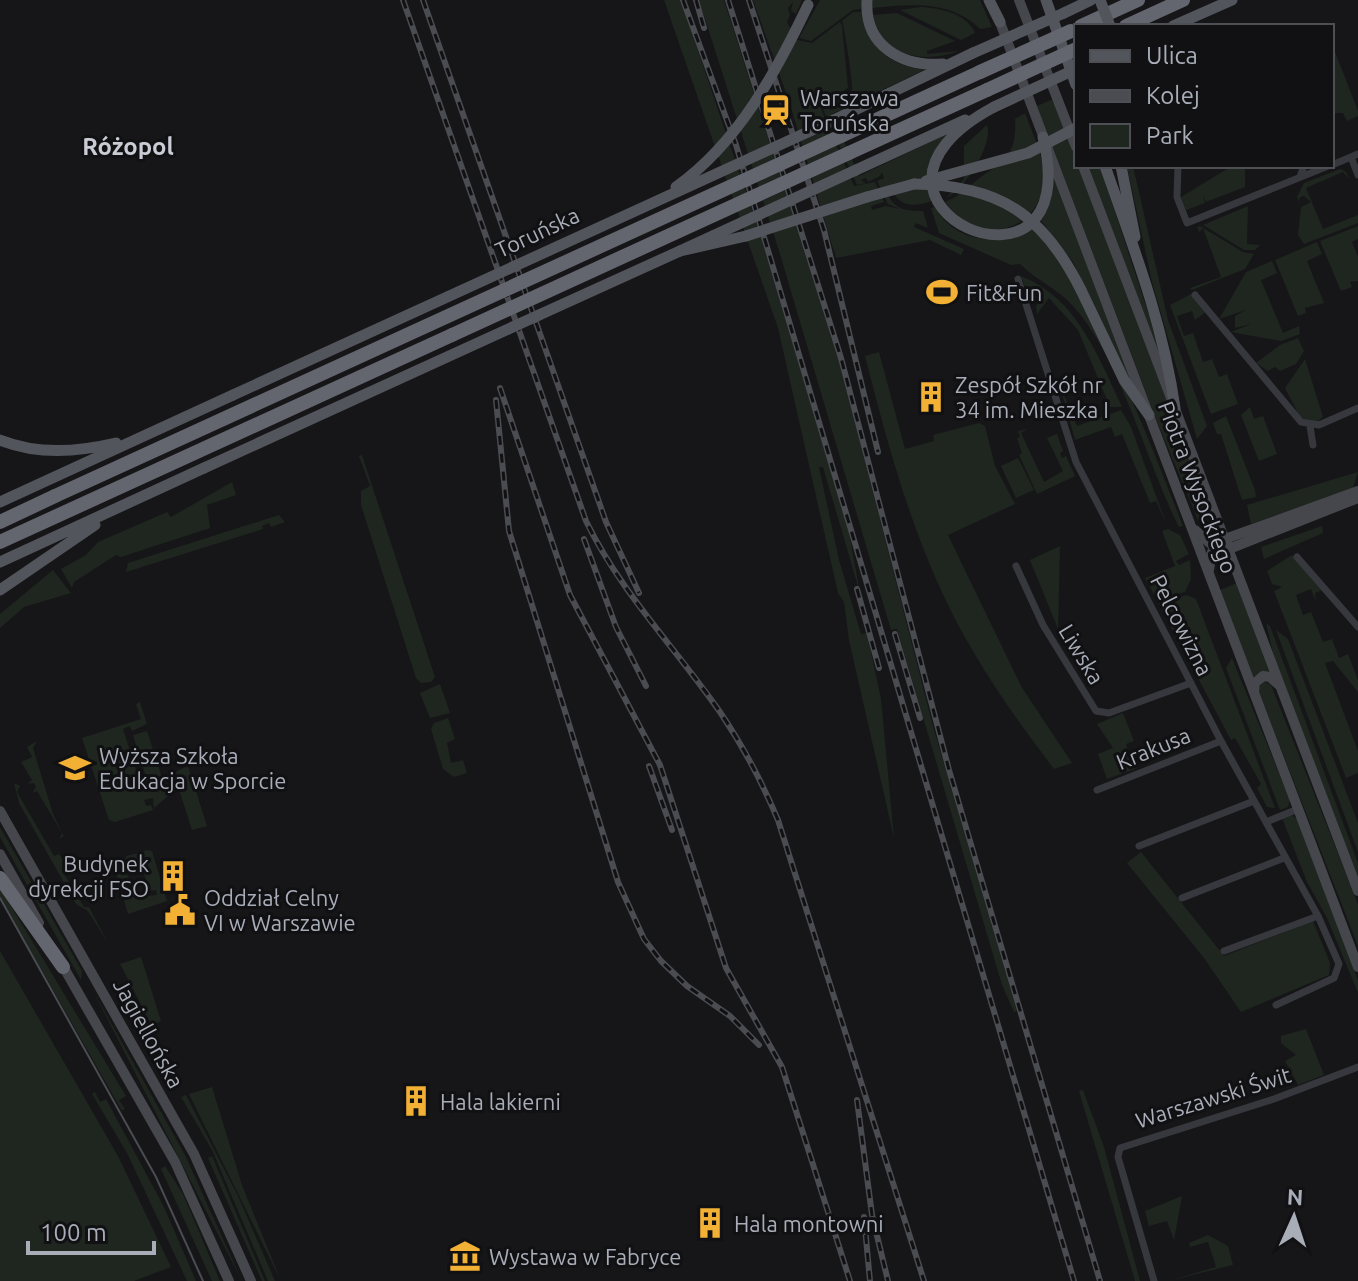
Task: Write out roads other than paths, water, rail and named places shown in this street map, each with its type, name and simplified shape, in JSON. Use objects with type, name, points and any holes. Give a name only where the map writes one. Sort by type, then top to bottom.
[{"type":"highway","name":"Toruńska","points":[[1085,24],[1138,0]]},
{"type":"highway","points":[[1130,24],[1183,0]]},
{"type":"highway","name":"Toruńska","points":[[0,522],[1074,29]]},
{"type":"highway","points":[[0,542],[1074,50]]},
{"type":"highway","points":[[0,878],[63,967]]},
{"type":"main road","points":[[990,0],[1000,22]]},
{"type":"main road","points":[[1046,0],[1074,79]]},
{"type":"main road","name":"Toruńska","points":[[0,502],[1091,0]]},
{"type":"main road","points":[[1100,0],[1109,24]]},
{"type":"main road","points":[[1180,24],[1232,0]]},
{"type":"main road","points":[[634,211],[673,189],[723,147],[776,67],[810,2]]},
{"type":"main road","points":[[1021,5],[1074,142]]},
{"type":"main road","points":[[867,8],[879,43],[899,58],[920,64],[955,61]]},
{"type":"main road","name":"Piotra Wysockiego","points":[[1000,22],[1358,967]]},
{"type":"main road","points":[[0,562],[73,534],[140,498],[1074,70]]},
{"type":"main road","points":[[994,107],[958,131],[940,152],[933,178],[939,202],[954,223],[978,235],[997,237],[1021,228],[1035,216],[1046,194],[1048,172],[1043,137]]},
{"type":"main road","points":[[680,251],[736,239],[914,184],[1028,153],[1074,129]]},
{"type":"main road","name":"Piotra Wysockiego","points":[[1084,168],[1223,544],[1358,891]]},
{"type":"main road","points":[[1106,168],[1137,250]]},
{"type":"main road","points":[[1121,168],[1137,250],[1168,360],[1175,408]]},
{"type":"main road","points":[[914,184],[983,192],[1017,208],[1056,246],[1124,380],[1149,415]]},
{"type":"main road","points":[[0,440],[39,450],[76,450],[115,443],[162,428]]},
{"type":"main road","points":[[1212,582],[1210,561],[1223,544],[1358,491]]},
{"type":"main road","points":[[1191,526],[1203,539],[1223,544],[1358,498]]},
{"type":"main road","points":[[0,590],[73,534]]},
{"type":"main road","points":[[1254,693],[1255,683],[1263,676],[1271,677],[1281,687]]},
{"type":"main road","name":"Jagiellońska","points":[[0,811],[194,1154],[251,1281]]},
{"type":"main road","name":"Jagiellońska","points":[[0,854],[175,1162],[229,1281]]},
{"type":"street","points":[[1334,163],[1354,156],[1358,175]]},
{"type":"street","points":[[1178,168],[1177,197],[1187,223],[1322,168]]},
{"type":"street","points":[[1300,177],[1303,168]]},
{"type":"street","name":"Pelcowizna","points":[[1018,279],[1069,445],[1221,741],[1318,916],[1339,964],[1338,975],[1276,1005]]},
{"type":"street","points":[[1195,295],[1299,420],[1310,426],[1358,408]]},
{"type":"street","points":[[1310,426],[1313,445]]},
{"type":"street","points":[[1297,557],[1358,627]]},
{"type":"street","name":"Liwska","points":[[1016,566],[1043,625],[1096,711],[1109,713],[1191,683]]},
{"type":"street","name":"Krakusa","points":[[1097,790],[1221,741]]},
{"type":"street","points":[[1139,846],[1254,801]]},
{"type":"street","points":[[1266,822],[1298,809]]},
{"type":"street","points":[[1182,898],[1284,858]]},
{"type":"street","points":[[1224,951],[1318,916]]},
{"type":"street","name":"Warszawski Świt","points":[[1154,1281],[1118,1157],[1120,1148],[1274,1099],[1358,1067]]},
{"type":"tram line","points":[[0,898],[156,1177],[203,1281]]},
{"type":"railway","points":[[403,0],[586,521],[615,572],[728,725],[752,764],[778,820],[924,1281]]},
{"type":"railway","points":[[423,0],[606,522],[639,593]]},
{"type":"railway","points":[[683,0],[736,145],[1074,1281]]},
{"type":"railway","points":[[696,0],[704,28]]},
{"type":"railway","points":[[728,0],[841,358],[949,770],[1100,1281]]},
{"type":"railway","points":[[749,0],[824,230],[878,452]]},
{"type":"railway","points":[[500,388],[570,595],[660,765],[726,968],[782,1067],[850,1281]]},
{"type":"railway","points":[[496,400],[509,531],[618,882],[644,939],[661,961],[687,986],[730,1016],[759,1045]]},
{"type":"railway","points":[[584,539],[616,627],[646,686]]},
{"type":"railway","points":[[857,589],[879,668]]},
{"type":"railway","points":[[895,634],[920,718]]},
{"type":"railway","points":[[649,766],[672,830]]},
{"type":"railway","points":[[857,1100],[872,1215],[888,1281]]},
{"type":"railway","points":[[864,1217],[870,1281]]},
{"type":"place","name":"Warszawa Toruńska","points":[[776,110]]},
{"type":"place","name":"Fit&Fun","points":[[942,292]]},
{"type":"place","name":"Zespół Szkół nr 34 im. Mieszka I","points":[[931,397]]},
{"type":"place","name":"Wyższa Szkoła Edukacja w Sporcie","points":[[75,768]]},
{"type":"place","name":"Budynek dyrekcji FSO","points":[[173,876]]},
{"type":"place","name":"Oddział Celny VI w Warszawie","points":[[180,910]]},
{"type":"place","name":"Hala lakierni","points":[[416,1101]]},
{"type":"place","name":"Hala montowni","points":[[710,1223]]},
{"type":"place","name":"Wystawa w Fabryce","points":[[465,1256]]},
{"type":"district","name":"Różopol","points":[[128,146]]}]
